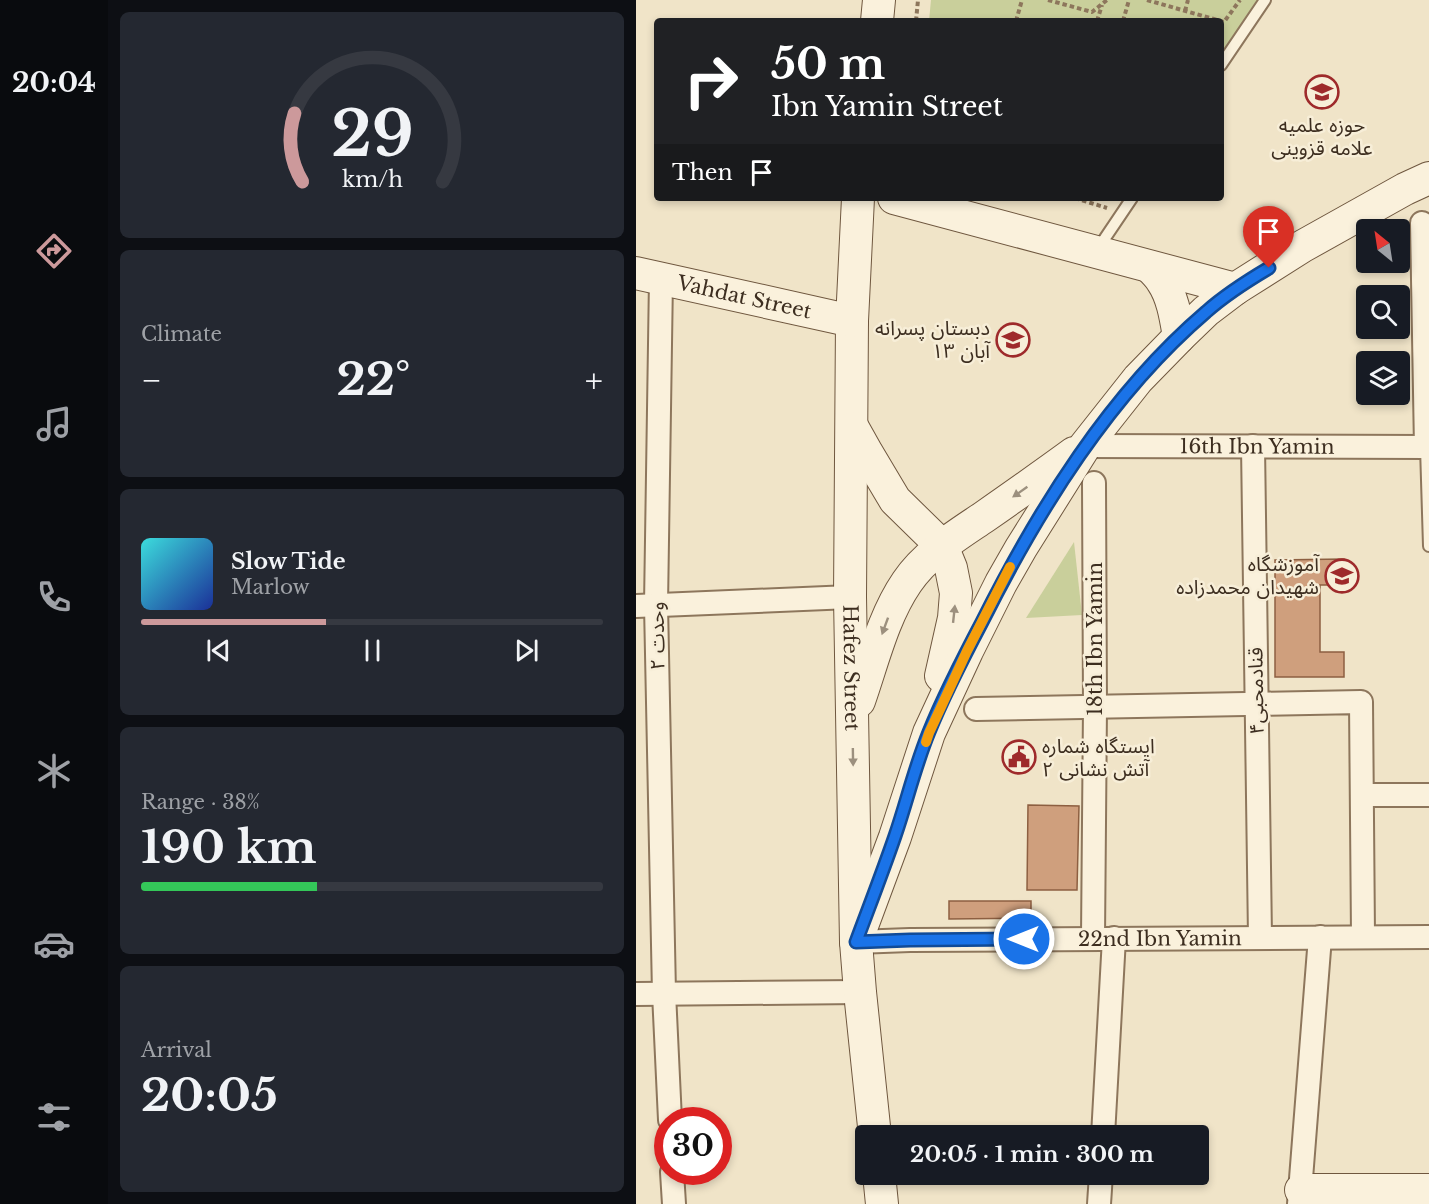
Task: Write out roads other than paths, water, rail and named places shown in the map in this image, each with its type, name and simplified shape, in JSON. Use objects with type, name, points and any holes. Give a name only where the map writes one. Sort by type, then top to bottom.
[{"type":"main road","points":[[877,18],[879,0]]},
{"type":"main road","points":[[929,733],[967,651],[1021,548],[1085,446],[1138,379],[1206,311],[1235,289],[1303,246],[1429,178]]},
{"type":"main road","name":"Hafez Street","points":[[858,201],[852,321],[850,517],[852,722],[856,942],[874,1125]]},
{"type":"main road","points":[[905,201],[1235,289]]},
{"type":"main road","points":[[1149,267],[1163,282],[1170,298],[1179,337]]},
{"type":"main road","name":"Vahdat Street","points":[[648,276],[852,321]]},
{"type":"main road","points":[[852,425],[895,500],[942,546],[951,568],[956,593],[954,618],[929,733],[895,837],[856,942]]},
{"type":"main road","points":[[852,722],[886,622],[907,581],[942,546],[1085,446]]},
{"type":"main road","points":[[850,517],[867,504],[880,500],[895,500]]},
{"type":"main road","points":[[880,1185],[882,1204]]},
{"type":"main road","points":[[1300,1197],[1361,1197],[1429,1190]]},
{"type":"street","points":[[1422,224],[1428,447]]},
{"type":"street","name":"وحدت ۲","points":[[648,276],[647,690],[669,1107]]},
{"type":"street","name":"16th Ibn Yamin","points":[[1085,446],[1428,447]]},
{"type":"street","name":"قنادمحبی۴","points":[[1253,446],[1260,937]]},
{"type":"street","name":"18th Ibn Yamin","points":[[1095,483],[1095,706],[1103,938],[1103,1125]]},
{"type":"street","points":[[646,605],[850,597]]},
{"type":"street","points":[[976,709],[1361,702],[1363,936]]},
{"type":"street","points":[[1362,795],[1429,795]]},
{"type":"street","points":[[1300,1197],[1320,937]]},
{"type":"street","name":"22nd Ibn Yamin","points":[[856,942],[1103,938],[1429,937]]},
{"type":"street","points":[[636,994],[860,992]]},
{"type":"street","points":[[673,1185],[674,1204]]},
{"type":"street","points":[[1099,1204],[1100,1185]]},
{"type":"lane","points":[[1224,61],[1265,0]]},
{"type":"lane","points":[[1096,252],[1130,201]]},
{"type":"lane","points":[[1428,447],[1429,546]]},
{"type":"place","name":"حوزه علمیه علامه قزوینی","points":[[1322,92]]},
{"type":"place","name":"دبستان پسرانه ۱۳ آبان","points":[[1013,340]]},
{"type":"place","name":"آموزشگاه شهیدان محمدزاده","points":[[1342,576]]},
{"type":"place","name":"ایستگاه شماره ۲ آتش نشانی","points":[[1019,757]]}]
